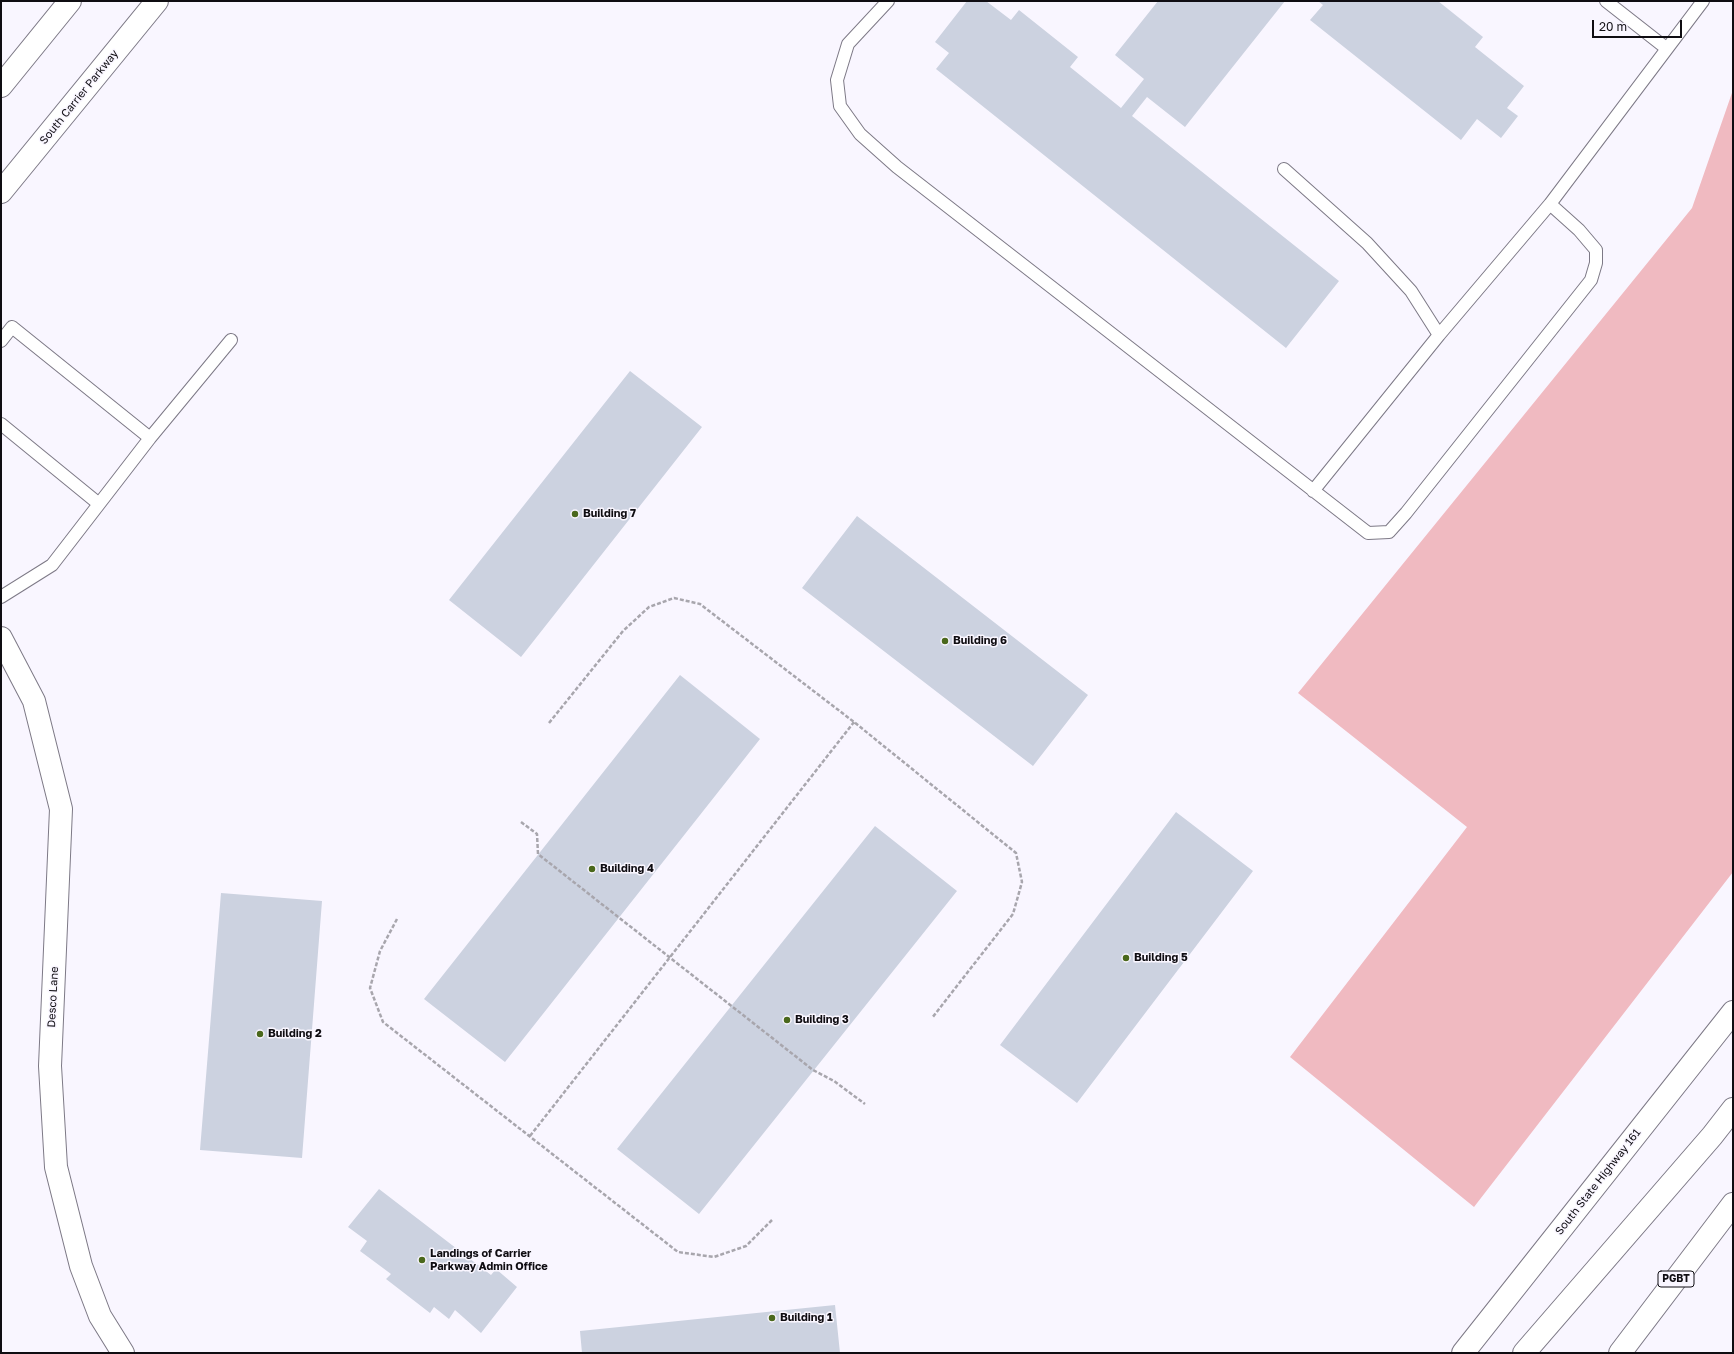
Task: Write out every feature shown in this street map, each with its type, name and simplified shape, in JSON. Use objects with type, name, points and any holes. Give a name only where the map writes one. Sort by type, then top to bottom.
[{"type":"main road","points":[[1,86],[70,1]]},
{"type":"main road","name":"South Carrier Parkway","points":[[1,192],[157,1]]},
{"type":"main road","name":"Desco Lane","points":[[1,638],[34,700],[61,809],[50,1066],[56,1167],[81,1266],[100,1316],[123,1353]]},
{"type":"main road","name":"South State Highway 161","points":[[1463,1353],[1733,1012]]},
{"type":"main road","points":[[1524,1353],[1707,1142],[1733,1109]]},
{"type":"main road","name":"PGBT","points":[[1620,1353],[1733,1204]]},
{"type":"lane","points":[[888,1],[848,44],[837,80],[840,106],[860,134],[897,167],[1368,533],[1389,532],[1406,513],[1591,280],[1596,263],[1596,250],[1579,230],[1550,204]]},
{"type":"lane","points":[[1606,1],[1666,48]]},
{"type":"lane","points":[[1313,491],[1440,335],[1550,204],[1666,48],[1703,1]]},
{"type":"lane","points":[[1284,169],[1367,243],[1411,291],[1440,335]]},
{"type":"lane","points":[[1,341],[12,327],[150,438]]},
{"type":"lane","points":[[1,597],[52,565],[150,438],[231,340]]},
{"type":"lane","points":[[1,424],[99,504]]},
{"type":"path","points":[[549,723],[623,631],[649,607],[674,598],[700,604],[854,722],[1016,853],[1022,882],[1013,914],[932,1018]]},
{"type":"path","points":[[530,1136],[854,722]]},
{"type":"path","points":[[521,822],[537,834],[538,854],[813,1070],[834,1081],[865,1104]]},
{"type":"path","points":[[397,920],[380,951],[370,988],[384,1022],[678,1252],[714,1257],[746,1246],[772,1220]]},
{"type":"shaded area","points":[[1733,90],[1733,872],[1474,1207],[1290,1057],[1467,827],[1298,693],[1692,208]]},
{"type":"building","points":[[967,1],[986,1],[1011,20],[1019,10],[1078,57],[1070,67],[1121,108],[1144,79],[1115,55],[1158,1],[1285,1],[1185,127],[1147,97],[1132,116],[1339,281],[1286,348],[936,69],[949,53],[935,42]]},
{"type":"building","points":[[1318,1],[1438,1],[1483,37],[1475,47],[1524,86],[1507,108],[1518,116],[1501,138],[1477,119],[1461,140],[1310,20],[1323,5]]},
{"type":"building","name":"Building 7","points":[[630,371],[702,427],[521,657],[449,600]]},
{"type":"building","name":"Building 6","points":[[857,516],[1088,695],[1033,766],[802,588]]},
{"type":"building","name":"Building 4","points":[[680,675],[760,739],[505,1062],[424,999]]},
{"type":"building","name":"Building 5","points":[[1176,812],[1253,871],[1077,1103],[1000,1045]]},
{"type":"building","name":"Building 3","points":[[875,826],[957,891],[699,1214],[617,1149]]},
{"type":"building","name":"Building 2","points":[[221,893],[322,901],[302,1158],[200,1150]]},
{"type":"building","name":"Landings of Carrier Parkway Admin Office","points":[[379,1189],[491,1275],[496,1269],[517,1287],[481,1333],[455,1310],[449,1319],[434,1307],[430,1313],[386,1279],[391,1274],[360,1251],[367,1241],[348,1227]]},
{"type":"building","name":"Building 1","points":[[835,1305],[840,1353],[582,1353],[580,1331]]},
{"type":"place","name":"Building 7","points":[[575,514]]},
{"type":"place","name":"Building 6","points":[[945,641]]},
{"type":"place","name":"Building 4","points":[[592,869]]},
{"type":"place","name":"Building 5","points":[[1126,958]]},
{"type":"place","name":"Building 3","points":[[787,1020]]},
{"type":"place","name":"Building 2","points":[[260,1034]]},
{"type":"place","name":"Landings of Carrier Parkway Admin Office","points":[[422,1260]]},
{"type":"place","name":"Building 1","points":[[772,1318]]}]
